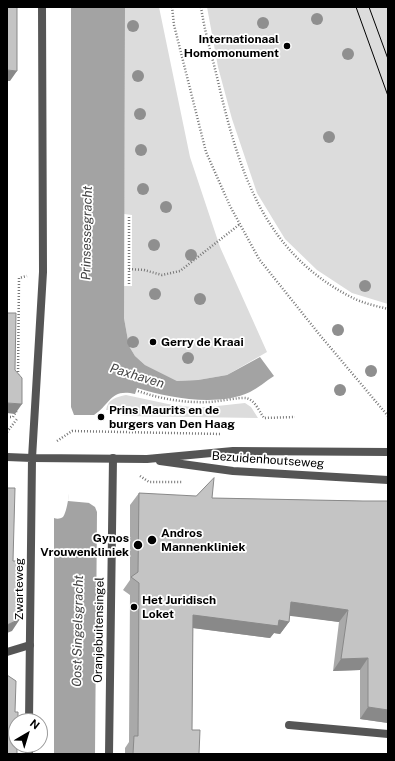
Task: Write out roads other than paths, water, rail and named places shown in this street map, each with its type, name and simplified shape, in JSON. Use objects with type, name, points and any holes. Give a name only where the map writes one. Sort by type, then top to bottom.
[{"type":"street","points":[[32,458],[43,272],[42,7]]},
{"type":"street","name":"Bezuidenhoutseweg","points":[[148,459],[233,450],[388,452]]},
{"type":"street","name":"Bezuidenhoutseweg","points":[[7,457],[148,459],[233,471],[388,480]]},
{"type":"street","name":"Zwarteweg","points":[[29,713],[32,458]]},
{"type":"street","name":"Oranjebuitensingel","points":[[109,754],[113,458]]},
{"type":"street","points":[[7,652],[30,645]]},
{"type":"street","points":[[289,725],[388,734]]},
{"type":"water","points":[[71,7],[125,7],[124,318],[129,346],[135,356],[145,365],[177,381],[198,380],[227,375],[260,357],[274,376],[250,392],[237,397],[223,399],[209,400],[178,398],[137,388],[135,394],[120,393],[115,395],[94,415],[89,503],[95,507],[97,512],[95,754],[54,754],[54,518],[58,519],[63,517],[66,510],[72,469],[74,415],[71,407]]},
{"type":"tram line","points":[[356,7],[388,96]]},
{"type":"tram line","points":[[369,7],[388,59]]},
{"type":"place","name":"Internationaal Homomonument","points":[[287,46]]},
{"type":"place","name":"Gerry de Kraai","points":[[153,342]]},
{"type":"place","name":"Prins Maurits en de burgers van Den Haag","points":[[101,417]]},
{"type":"place","name":"Andros Mannenkliniek","points":[[152,540]]},
{"type":"place","name":"Gynos Vrouwenkliniek","points":[[138,545]]},
{"type":"place","name":"Het Juridisch Loket","points":[[134,607]]},
{"type":"water label","name":"Prinsessegracht","points":[[87,233]]},
{"type":"water label","name":"Paxhaven","points":[[137,376]]},
{"type":"water label","name":"Oost Singelsgracht","points":[[78,631]]}]
